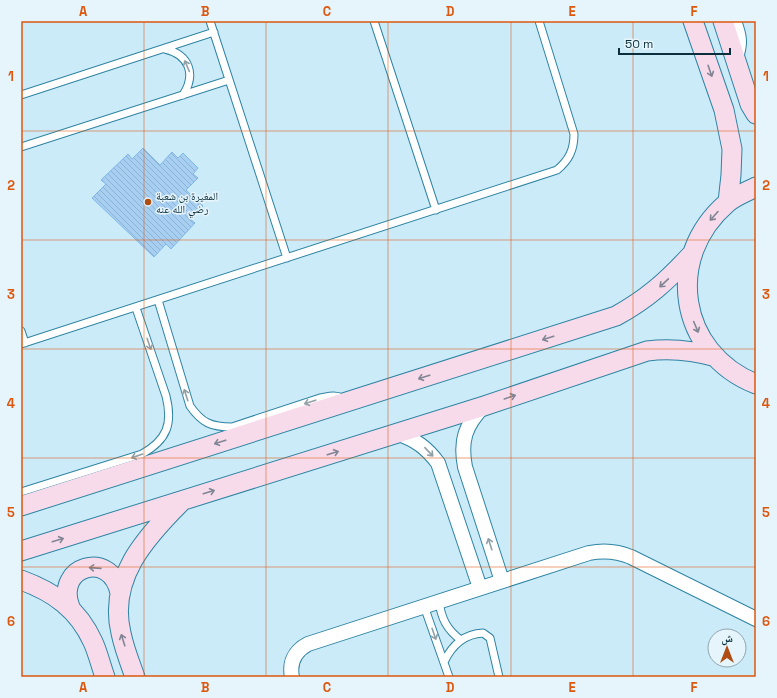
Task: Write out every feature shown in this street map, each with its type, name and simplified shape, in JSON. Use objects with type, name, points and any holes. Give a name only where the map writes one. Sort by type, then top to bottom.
[{"type":"main road","points":[[723,21],[750,104],[756,114]]},
{"type":"main road","points":[[696,29],[724,110],[732,149],[728,202]]},
{"type":"main road","points":[[756,187],[742,193],[728,202],[712,218],[700,235],[691,255],[687,291],[690,310],[704,343],[716,357],[736,374],[756,384]]},
{"type":"main road","points":[[21,506],[616,316],[649,296],[664,284],[691,255]]},
{"type":"main road","points":[[21,551],[484,406],[647,351],[682,349],[716,357]]},
{"type":"main road","points":[[135,677],[120,632],[118,606],[120,592],[128,567],[145,541],[156,526],[182,501]]},
{"type":"main road","points":[[105,677],[94,643],[87,630],[70,607],[67,598],[67,589],[70,580],[77,572],[86,568],[95,567],[104,569],[112,575],[118,583],[120,592]]},
{"type":"main road","points":[[21,580],[46,591],[70,607]]},
{"type":"street","points":[[734,21],[740,43],[735,60]]},
{"type":"street","points":[[484,406],[474,416],[467,427],[463,454],[465,467],[502,581]]},
{"type":"street","points":[[396,434],[409,437],[420,444],[438,463],[480,588]]},
{"type":"street","points":[[292,677],[291,666],[295,654],[300,648],[308,644],[599,551],[610,551],[631,556],[756,619]]},
{"type":"lane","points":[[210,21],[287,258]]},
{"type":"lane","points":[[374,21],[436,210]]},
{"type":"lane","points":[[21,331],[23,344],[557,170],[565,163],[571,154],[574,144],[574,134],[539,21]]},
{"type":"lane","points":[[686,21],[690,28],[696,29]]},
{"type":"lane","points":[[21,95],[214,32]]},
{"type":"lane","points":[[164,49],[174,51],[182,57],[188,66],[190,76],[188,87],[183,96]]},
{"type":"lane","points":[[21,147],[229,80]]},
{"type":"lane","points":[[158,300],[190,406],[197,416],[208,424],[219,427],[232,427],[329,396],[339,396],[347,402]]},
{"type":"lane","points":[[21,492],[142,454],[154,447],[163,437],[169,424],[170,410],[136,308]]},
{"type":"lane","points":[[439,601],[440,611],[448,628],[461,640]]},
{"type":"lane","points":[[424,606],[449,677]]},
{"type":"lane","points":[[444,662],[454,646],[461,640],[483,633],[490,638],[499,677]]},
{"type":"building","name":"المغيرة بن شعبة رضي الله عنه","points":[[143,148],[160,165],[172,152],[178,158],[183,153],[198,168],[193,174],[198,178],[186,190],[203,206],[190,219],[195,223],[171,249],[166,244],[154,257],[92,198],[106,184],[101,180],[128,154],[132,159]]},
{"type":"place","name":"المغيرة بن شعبة رضي الله عنه","points":[[148,202]]}]
